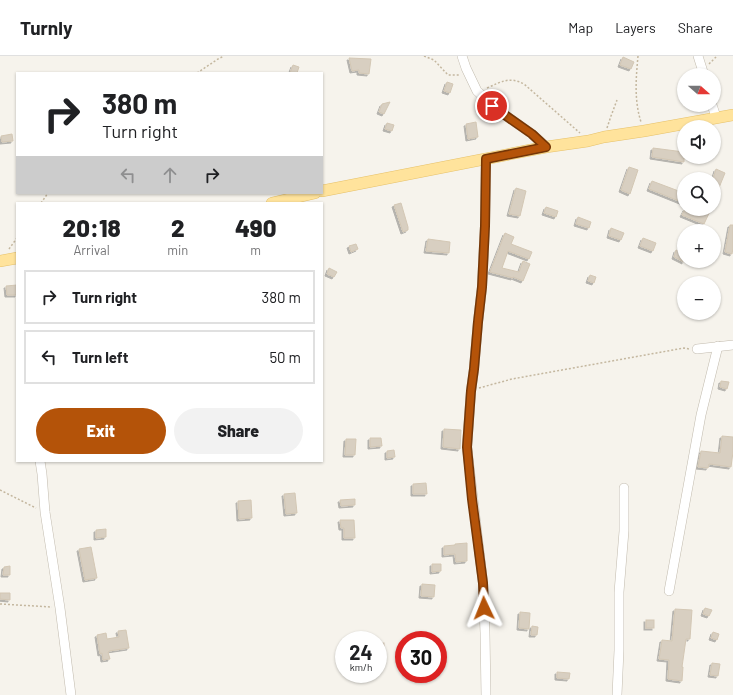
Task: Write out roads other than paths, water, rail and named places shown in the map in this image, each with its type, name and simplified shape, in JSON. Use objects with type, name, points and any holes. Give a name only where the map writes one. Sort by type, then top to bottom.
[{"type":"main road","points":[[323,191],[546,147],[733,115]]},
{"type":"main road","points":[[276,202],[311,194]]},
{"type":"main road","points":[[0,261],[16,258]]},
{"type":"street","points":[[462,56],[477,91],[483,98],[532,134],[546,147]]},
{"type":"street","points":[[698,56],[702,68]]},
{"type":"street","points":[[714,112],[716,118]]},
{"type":"street","points":[[486,159],[482,287],[471,391],[467,447],[483,583],[486,695]]},
{"type":"street","points":[[697,349],[733,345]]},
{"type":"street","points":[[669,591],[701,415],[718,346]]},
{"type":"street","points":[[40,462],[45,512],[60,608],[71,695]]},
{"type":"street","points":[[617,695],[620,592],[624,531],[624,488]]}]
